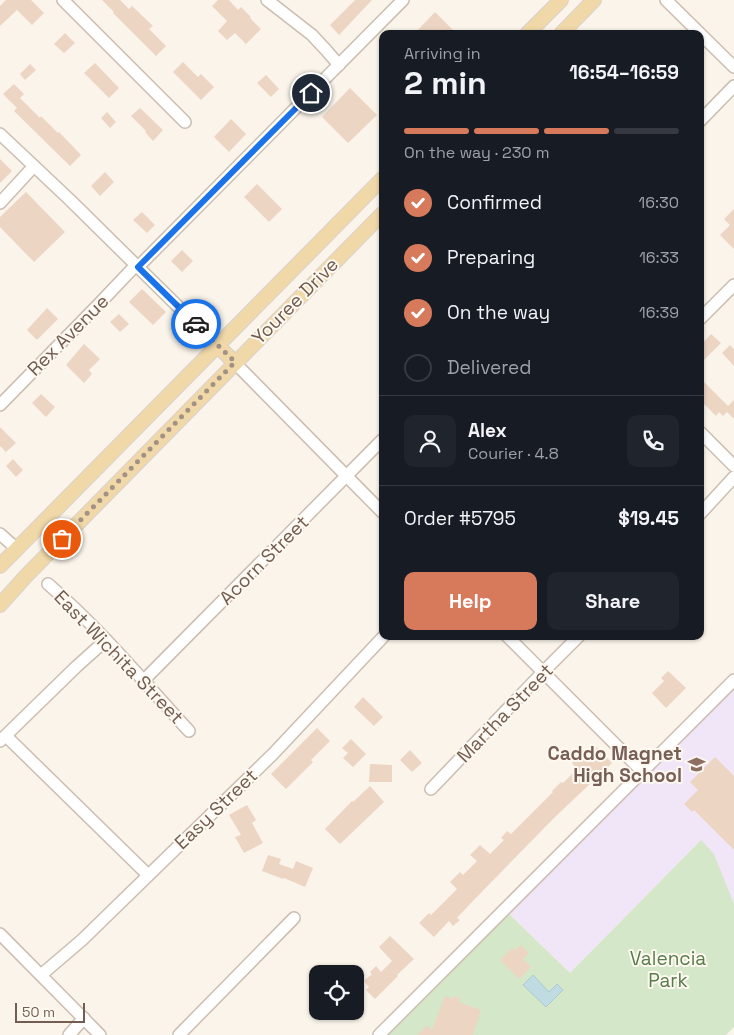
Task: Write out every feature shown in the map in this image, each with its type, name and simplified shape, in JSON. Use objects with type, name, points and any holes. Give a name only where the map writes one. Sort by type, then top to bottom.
[{"type":"main road","points":[[531,30],[561,0]]},
{"type":"main road","points":[[565,30],[594,0]]},
{"type":"main road","name":"Youree Drive","points":[[0,566],[379,182]]},
{"type":"main road","name":"Youree Drive","points":[[0,605],[235,362],[379,217]]},
{"type":"main road","points":[[217,345],[235,362]]},
{"type":"street","points":[[63,0],[184,122]]},
{"type":"street","points":[[267,0],[312,35],[339,65]]},
{"type":"street","name":"Rex Avenue","points":[[0,405],[403,0]]},
{"type":"street","points":[[666,0],[696,30]]},
{"type":"street","points":[[704,37],[734,67]]},
{"type":"street","points":[[704,117],[734,86]]},
{"type":"street","points":[[0,134],[217,345]]},
{"type":"street","points":[[0,202],[34,166]]},
{"type":"street","points":[[704,315],[734,285]]},
{"type":"street","points":[[235,362],[379,509]]},
{"type":"street","points":[[704,436],[734,466]]},
{"type":"street","name":"Acorn Street","points":[[144,680],[379,443]]},
{"type":"street","points":[[704,510],[734,477]]},
{"type":"street","points":[[0,534],[17,549]]},
{"type":"street","name":"East Wichita Street","points":[[48,584],[106,640],[189,731]]},
{"type":"street","points":[[106,640],[3,738],[148,875]]},
{"type":"street","name":"Easy Street","points":[[41,975],[82,940],[273,754],[380,640]]},
{"type":"street","points":[[511,640],[640,774]]},
{"type":"street","name":"Martha Street","points":[[431,789],[575,640]]},
{"type":"street","points":[[379,1035],[734,680]]},
{"type":"street","points":[[179,1035],[294,918]]},
{"type":"street","points":[[0,934],[100,1035]]},
{"type":"street","points":[[69,1035],[84,1018]]},
{"type":"shaded area","name":"Caddo Magnet High School","points":[[734,689],[734,905],[701,840],[570,973],[508,913]]},
{"type":"green space","name":"Valencia Park","points":[[701,840],[714,854],[734,904],[734,1027],[726,1035],[379,1035],[504,909],[570,973]]},
{"type":"water","points":[[533,975],[549,992],[557,984],[563,990],[546,1007],[523,985]]},
{"type":"building","points":[[6,0],[31,0],[44,13],[32,25],[17,10],[0,26],[0,6]]},
{"type":"building","points":[[102,0],[120,0],[129,9],[132,6],[153,26],[149,29],[166,46],[156,56]]},
{"type":"building","points":[[218,0],[229,0],[238,10],[241,7],[261,29],[246,44],[235,33],[227,40],[218,31],[227,21],[212,6]]},
{"type":"building","points":[[355,0],[372,0],[339,35],[330,25]]},
{"type":"building","points":[[435,12],[453,30],[418,30]]},
{"type":"building","points":[[65,33],[75,43],[64,53],[54,44]]},
{"type":"building","points":[[183,62],[198,77],[201,74],[214,87],[201,100],[173,72]]},
{"type":"building","points":[[95,63],[119,88],[109,98],[84,73]]},
{"type":"building","points":[[30,64],[36,70],[25,80],[20,74]]},
{"type":"building","points":[[266,75],[279,89],[271,97],[257,83]]},
{"type":"building","points":[[14,84],[24,94],[20,98],[40,118],[41,116],[59,132],[81,155],[70,166],[14,111],[17,108],[3,94]]},
{"type":"building","points":[[350,88],[377,115],[348,143],[322,117]]},
{"type":"building","points":[[140,108],[163,130],[153,141],[131,116]]},
{"type":"building","points":[[107,112],[116,122],[110,128],[101,118]]},
{"type":"building","points":[[231,119],[246,134],[229,152],[214,137]]},
{"type":"building","points":[[0,159],[12,171],[0,183]]},
{"type":"building","points":[[105,172],[114,182],[100,196],[91,186]]},
{"type":"building","points":[[257,184],[282,209],[269,222],[244,197]]},
{"type":"building","points":[[26,192],[65,232],[34,262],[0,227],[0,217]]},
{"type":"building","points":[[734,209],[734,249],[720,235],[730,225],[724,219]]},
{"type":"building","points":[[142,212],[155,225],[147,233],[133,220]]},
{"type":"building","points":[[182,250],[193,261],[182,272],[171,261]]},
{"type":"building","points":[[142,289],[166,312],[153,325],[129,302]]},
{"type":"building","points":[[47,308],[58,319],[37,340],[27,330]]},
{"type":"building","points":[[119,314],[129,324],[120,332],[110,322]]},
{"type":"building","points":[[711,334],[721,343],[704,360],[704,342]]},
{"type":"building","points":[[84,344],[100,359],[89,370],[92,374],[84,383],[66,365]]},
{"type":"building","points":[[730,345],[734,349],[734,366],[722,353]]},
{"type":"building","points":[[704,382],[728,406],[734,400],[734,419],[727,412],[723,416],[719,412],[716,416],[704,404]]},
{"type":"building","points":[[41,394],[55,407],[46,417],[32,403]]},
{"type":"building","points":[[0,427],[16,443],[6,452],[0,446]]},
{"type":"building","points":[[13,459],[23,470],[16,477],[6,466]]},
{"type":"building","points":[[668,671],[686,688],[666,708],[652,693],[664,681],[661,678]]},
{"type":"building","points":[[363,697],[383,717],[374,726],[354,707]]},
{"type":"building","points":[[317,728],[330,741],[311,760],[313,762],[286,789],[271,774]]},
{"type":"building","points":[[351,739],[366,754],[353,767],[343,758],[348,753],[342,748]]},
{"type":"building","points":[[597,747],[612,763],[554,818],[469,905],[457,918],[460,920],[453,926],[449,921],[434,937],[419,923],[429,913],[431,915],[457,889],[450,882],[460,872],[463,875],[477,861],[470,855],[480,845],[490,854],[504,840],[501,838],[507,831],[511,834],[561,782],[563,783],[577,769],[572,763],[582,754],[586,758]]},
{"type":"building","points":[[410,750],[422,763],[412,772],[400,760]]},
{"type":"building","points":[[715,757],[734,776],[734,850],[694,810],[692,812],[684,804],[698,790],[690,782]]},
{"type":"building","points":[[370,764],[392,765],[392,782],[369,782]]},
{"type":"building","points":[[370,786],[384,802],[340,844],[325,829],[352,801]]},
{"type":"building","points":[[247,805],[256,820],[252,823],[263,843],[244,853],[235,837],[241,835],[229,815]]},
{"type":"building","points":[[268,855],[281,859],[279,864],[293,869],[296,861],[313,868],[305,887],[262,871]]},
{"type":"building","points":[[390,936],[414,959],[375,999],[366,990],[369,987],[364,981],[372,974],[370,972],[376,966],[381,972],[392,961],[379,947]]},
{"type":"building","points":[[521,945],[529,953],[523,959],[531,967],[519,979],[500,960],[512,948],[515,950]]},
{"type":"building","points":[[445,996],[453,999],[454,996],[460,998],[459,1002],[481,1010],[473,1035],[417,1035],[427,1025],[432,1030]]},
{"type":"way so far","points":[[62,539],[235,362],[196,324]]},
{"type":"place","name":"Caddo Magnet High School","points":[[696,764]]},
{"type":"route","points":[[196,324],[138,267],[311,93]]}]
